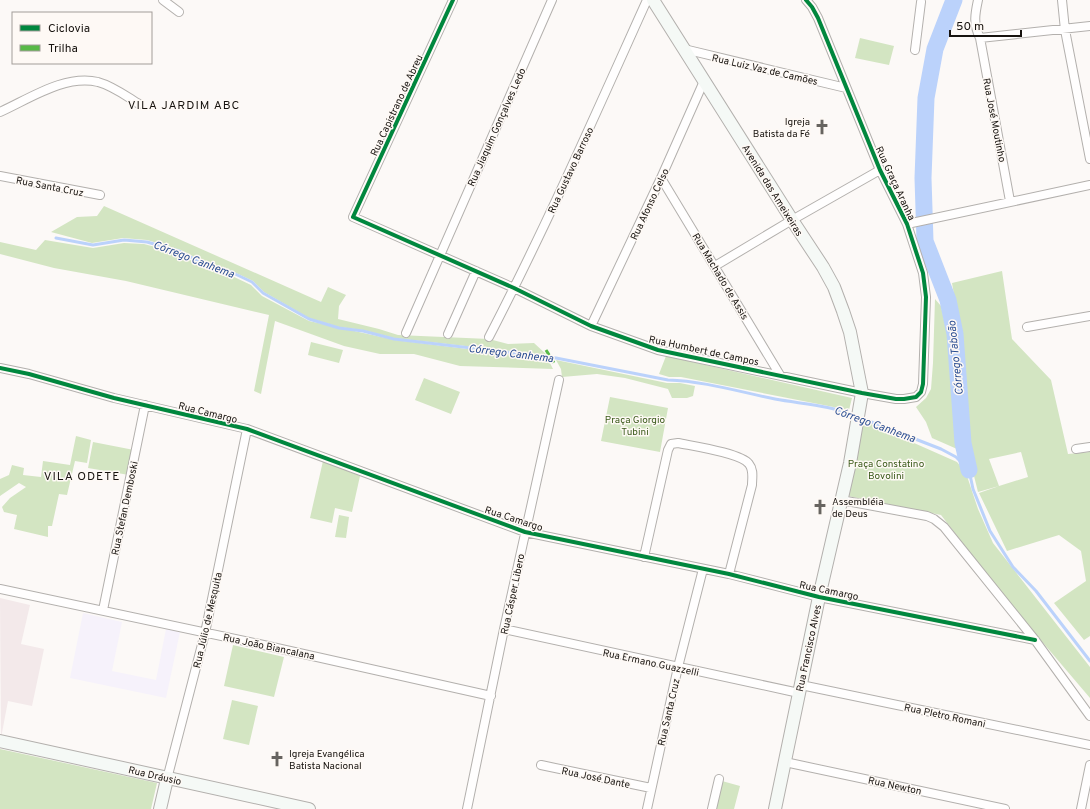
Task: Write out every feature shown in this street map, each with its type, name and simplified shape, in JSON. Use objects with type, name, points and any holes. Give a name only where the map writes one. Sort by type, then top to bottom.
[{"type":"street","points":[[163,0],[179,12]]},
{"type":"street","name":"Rua Capistrano de Abreu","points":[[353,217],[453,0]]},
{"type":"street","name":"Rua Jiaquim Gonçalves Ledo","points":[[406,333],[439,254],[552,0]]},
{"type":"street","name":"Rua Gustavo Barroso","points":[[489,337],[576,158],[647,0]]},
{"type":"street","name":"Avenida das Ameixeiras","points":[[653,0],[823,267],[834,287],[850,332],[862,393]]},
{"type":"street","name":"Rua Graça Aranha","points":[[806,0],[814,4],[818,18],[880,170],[908,224],[925,284],[924,384]]},
{"type":"street","name":"Rua José Moutinho","points":[[978,0],[974,18],[976,30],[980,38],[1010,201]]},
{"type":"street","points":[[1062,0],[1065,30],[1090,159]]},
{"type":"street","points":[[915,50],[920,1]]},
{"type":"street","points":[[980,38],[1065,30],[1090,26]]},
{"type":"street","name":"Rua Luiz Vaz de Camões","points":[[684,49],[846,88]]},
{"type":"street","name":"Rua Afonso Celso","points":[[591,326],[661,178],[704,80]]},
{"type":"street","points":[[0,112],[53,87],[67,83],[84,81],[98,82],[113,88],[139,104]]},
{"type":"street","points":[[715,266],[880,170]]},
{"type":"street","name":"Rua Santa Cruz","points":[[0,176],[100,196]]},
{"type":"street","name":"Rua Machado de Assis","points":[[661,178],[780,375]]},
{"type":"street","points":[[908,224],[1090,185]]},
{"type":"street","name":"Rua Humbert de Campos","points":[[353,217],[514,288],[591,326],[658,350],[862,393],[904,399],[916,396],[921,392],[924,384]]},
{"type":"street","points":[[448,334],[476,271]]},
{"type":"street","points":[[1027,327],[1090,316]]},
{"type":"street","name":"Rua Camargo","points":[[0,368],[247,429],[525,532],[729,574],[819,597],[1035,640]]},
{"type":"street","name":"Rua Cásper Libero","points":[[467,809],[504,629],[559,380]]},
{"type":"street","name":"Rua Francisco Alves","points":[[775,809],[819,597],[850,463],[862,393]]},
{"type":"street","name":"Rua Stefan Demboski","points":[[103,610],[145,405]]},
{"type":"street","name":"Rua Júlio de Mesquita","points":[[160,809],[205,633],[247,429]]},
{"type":"street","points":[[644,557],[668,450],[671,444],[678,443],[739,456],[749,463],[751,467],[753,474],[752,485],[729,574]]},
{"type":"street","points":[[1076,450],[1090,447]]},
{"type":"street","points":[[841,500],[927,516],[934,519],[944,527],[1035,640],[1090,716]]},
{"type":"street","name":"Rua Santa Cruz","points":[[647,809],[678,668],[703,569]]},
{"type":"street","name":"Rua João Biancalana","points":[[0,589],[103,610],[491,696]]},
{"type":"street","name":"Rua Ermano Guazzelli","points":[[504,629],[678,668],[800,689]]},
{"type":"street","name":"Rua Pletro Romani","points":[[800,689],[1090,745]]},
{"type":"street","name":"Rua Dráusio","points":[[0,741],[309,809]]},
{"type":"street","name":"Rua Newton","points":[[785,762],[1006,809]]},
{"type":"street","name":"Rua José Dante","points":[[540,765],[651,788]]},
{"type":"street","points":[[1081,809],[1090,765]]},
{"type":"street","points":[[712,809],[719,779]]},
{"type":"shaded area","points":[[0,598],[30,605],[21,644],[44,649],[32,706],[8,701],[1,738]]},
{"type":"shaded area","points":[[83,613],[122,622],[112,671],[156,680],[166,629],[180,632],[166,698],[70,678]]},
{"type":"green space","points":[[860,38],[894,46],[889,65],[855,58]]},
{"type":"green space","points":[[104,206],[321,302],[328,287],[346,295],[339,306],[338,319],[398,335],[489,339],[508,344],[534,343],[547,355],[394,338],[363,330],[339,327],[309,318],[264,292],[253,281],[232,271],[202,261],[181,250],[147,240],[123,238],[92,243],[51,232],[77,217],[97,216]]},
{"type":"green space","points":[[45,240],[93,248],[124,243],[144,244],[178,253],[199,265],[230,275],[251,285],[262,296],[309,321],[395,340],[548,359],[553,369],[460,366],[414,354],[380,354],[344,346],[275,321],[261,394],[254,391],[269,315],[126,281],[54,268],[0,254],[0,242],[36,250]]},
{"type":"green space","points":[[1002,271],[1012,339],[1051,380],[1068,454],[1090,452],[1090,636],[1084,640],[1054,603],[1086,581],[1081,551],[1059,535],[1007,551],[979,493],[999,486],[978,492],[966,444],[968,430],[959,324],[952,283]],"holes":[[[1021,452],[1028,477],[999,486],[989,459]]]},
{"type":"green space","points":[[935,299],[941,306],[949,343],[957,449],[932,438],[926,422],[916,407],[926,398],[931,389]]},
{"type":"green space","points":[[311,342],[343,350],[339,363],[308,355]]},
{"type":"green space","points":[[666,356],[852,398],[849,410],[659,374]]},
{"type":"green space","points":[[556,360],[667,383],[680,383],[695,386],[693,396],[687,398],[672,398],[668,389],[625,378],[597,374],[562,377],[561,369]]},
{"type":"green space","points":[[424,378],[460,392],[451,414],[415,400]]},
{"type":"green space","name":"Praça Giorgio Tubini","points":[[610,397],[668,408],[660,452],[601,441]]},
{"type":"green space","name":"Praça Constatino Bovolini","points":[[862,420],[957,462],[966,473],[978,509],[993,543],[1090,667],[1090,698],[1005,598],[941,515],[843,495]]},
{"type":"green space","points":[[76,436],[91,440],[87,463],[75,461],[67,495],[59,494],[52,526],[48,526],[48,537],[14,529],[17,515],[4,512],[2,507],[10,498],[26,487],[19,483],[0,496],[0,479],[9,475],[12,465],[24,468],[23,475],[41,477],[43,461],[70,465]]},
{"type":"green space","points":[[93,442],[134,450],[129,475],[88,468]]},
{"type":"green space","points":[[323,461],[360,476],[352,512],[335,508],[332,523],[310,518]]},
{"type":"green space","points":[[339,515],[349,517],[346,538],[335,537]]},
{"type":"green space","points":[[233,645],[284,657],[274,697],[224,686]]},
{"type":"green space","points":[[232,700],[258,706],[249,745],[223,739]]},
{"type":"green space","points":[[0,749],[157,783],[151,809],[0,809]]},
{"type":"green space","points":[[722,781],[740,786],[734,809],[716,809]]},
{"type":"waterway","name":"Córrego Taboão","points":[[954,0],[935,49],[926,98],[923,178],[925,241],[948,300],[955,334],[963,443],[969,470]]},
{"type":"waterway","name":"Córrego Canhema","points":[[56,238],[93,245],[124,240],[147,242],[179,251],[202,263],[231,272],[252,282],[263,293],[309,319],[339,328],[363,331],[394,339],[556,358],[668,380],[695,382],[775,399],[826,407],[856,416]]},
{"type":"waterway","name":"Córrego Taboão","points":[[861,418],[941,449],[956,457],[969,470],[973,489],[990,531],[1013,567],[1036,591],[1090,661]]},
{"type":"marked path","points":[[546,350],[554,363]]},
{"type":"cycle path","points":[[453,0],[353,217],[514,288],[591,326],[658,350],[862,393],[896,399],[916,397],[921,392],[923,384],[926,297],[923,273],[907,224],[880,170],[818,18],[806,0]]},
{"type":"cycle path","points":[[0,368],[29,374],[114,398],[247,429],[525,532],[729,574],[819,597],[1035,640]]},
{"type":"place","name":"Igreja Batista da Fé","points":[[822,127]]},
{"type":"place","name":"Assembléia de Deus","points":[[820,507]]},
{"type":"place","name":"Igreja Evangélica Batista Nacional","points":[[277,759]]},
{"type":"district","name":"VILA JARDIM ABC","points":[[184,105]]},
{"type":"district","name":"VILA ODETE","points":[[82,476]]}]
